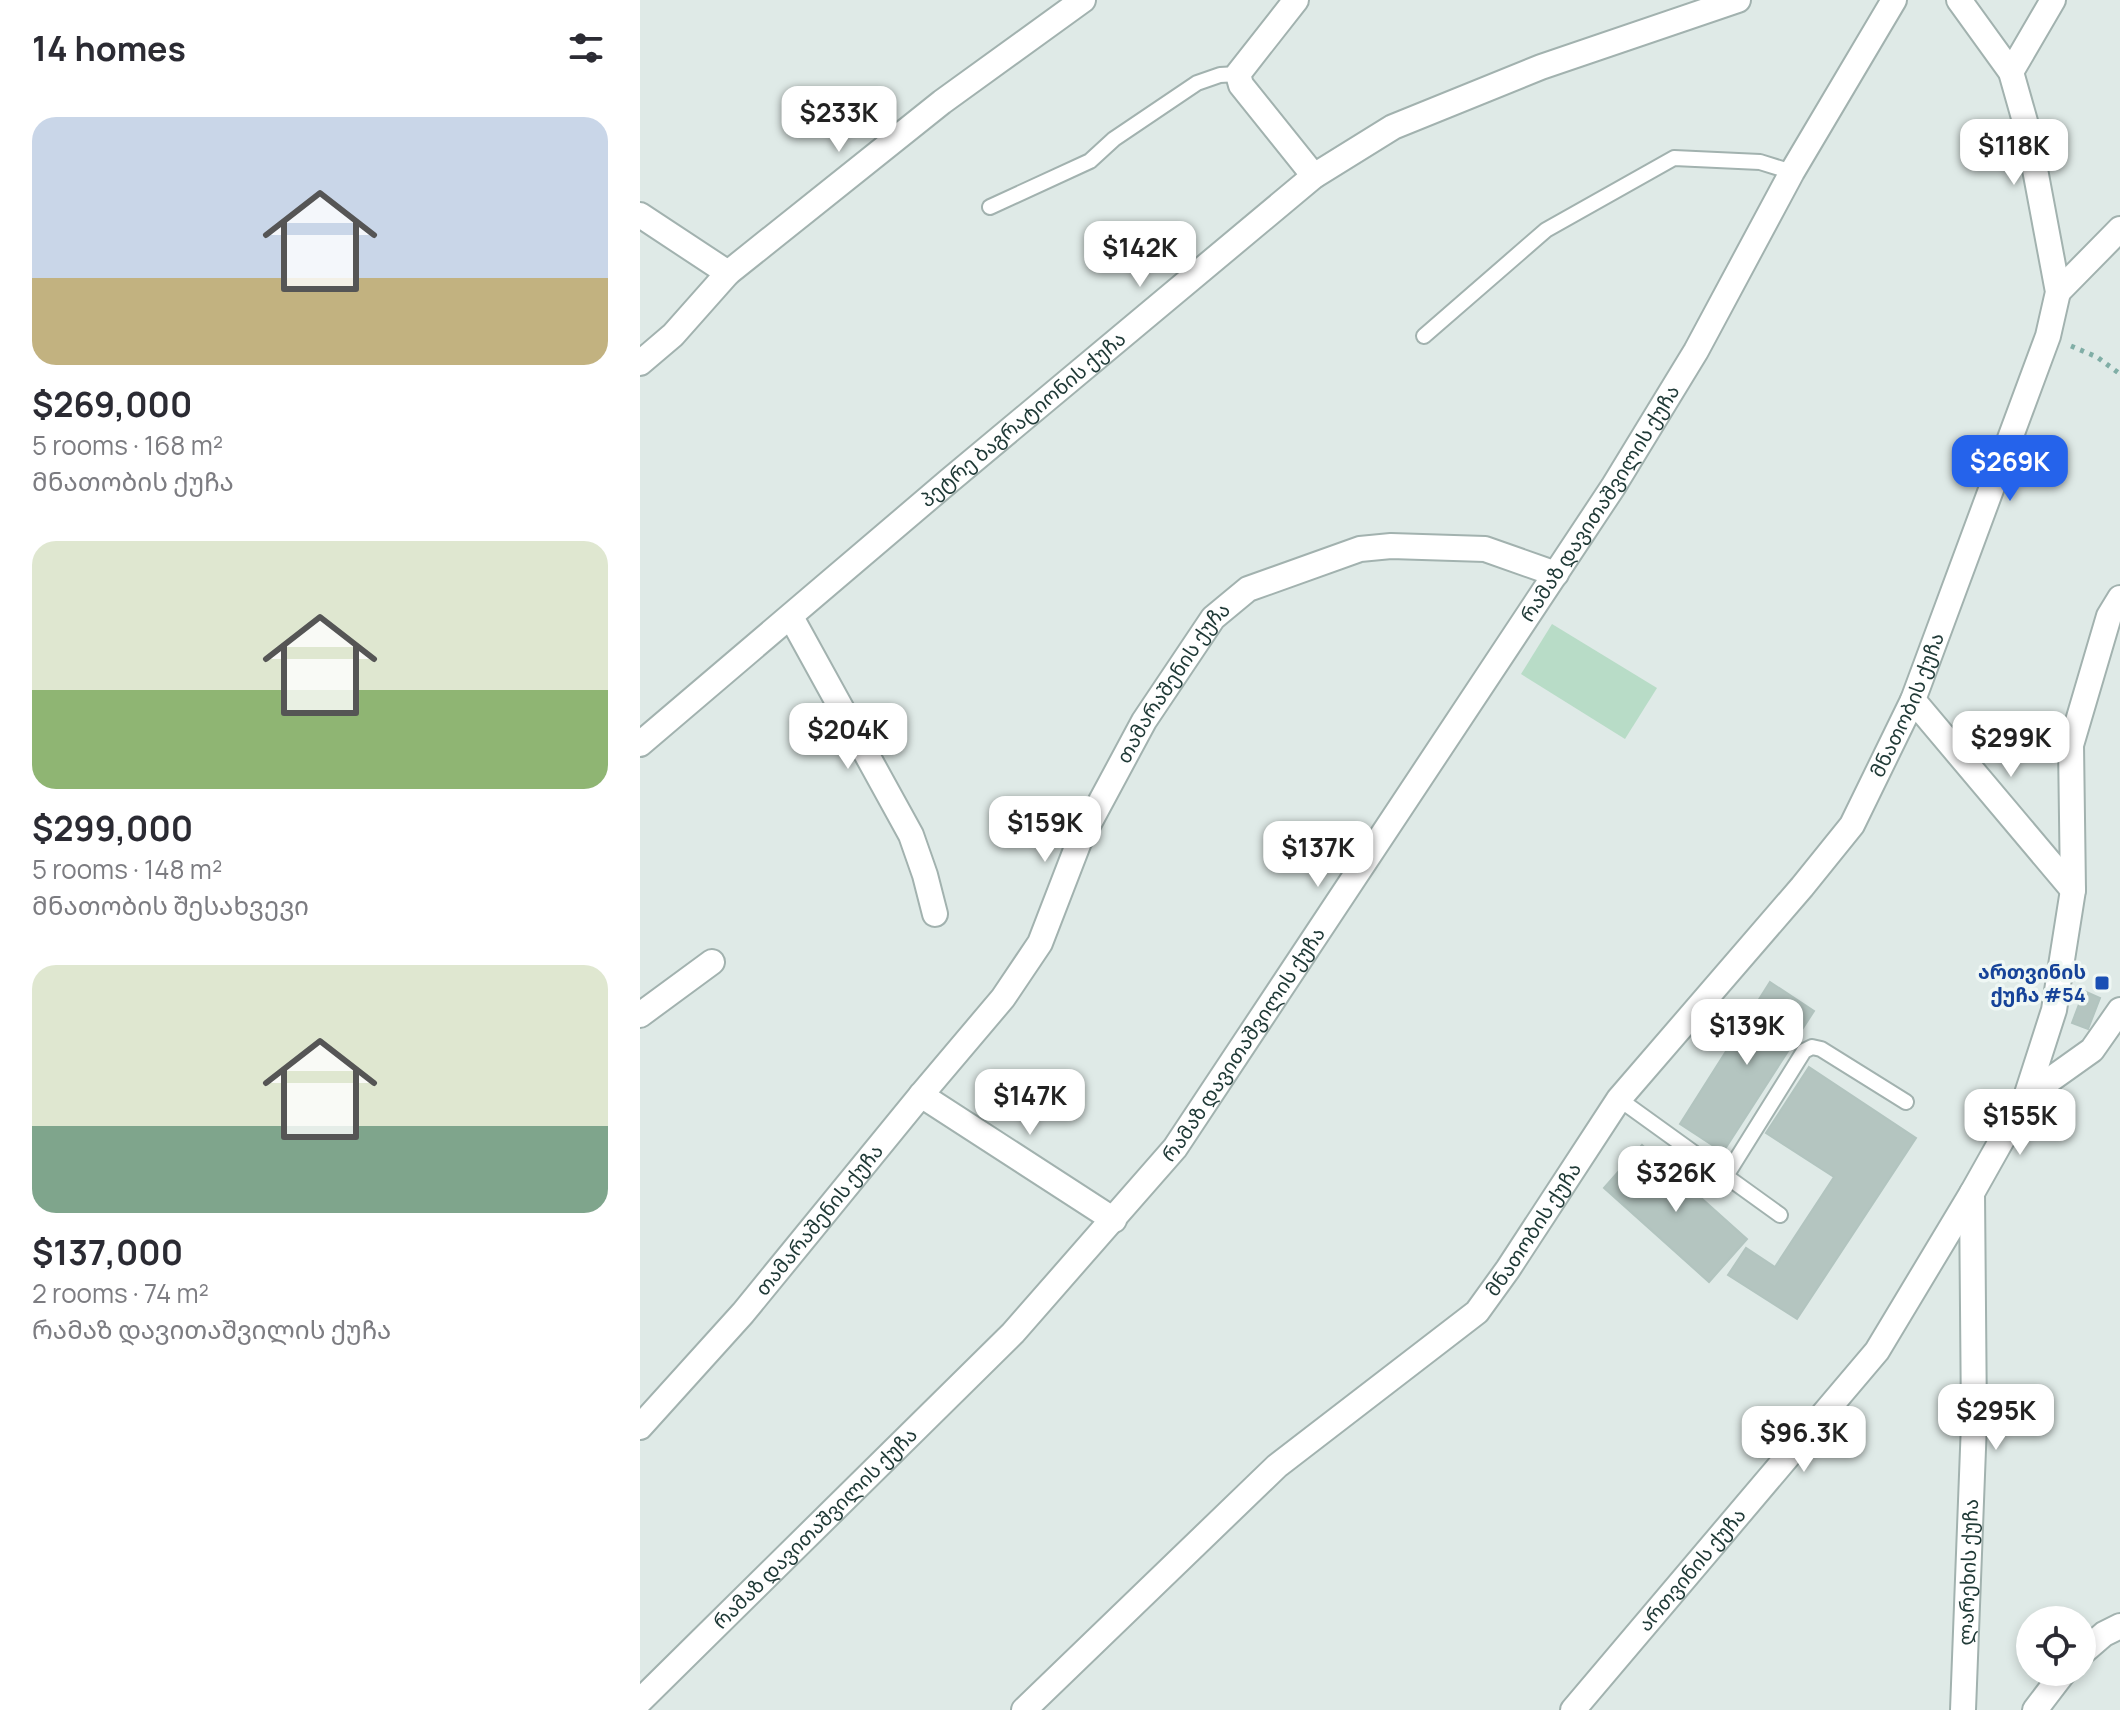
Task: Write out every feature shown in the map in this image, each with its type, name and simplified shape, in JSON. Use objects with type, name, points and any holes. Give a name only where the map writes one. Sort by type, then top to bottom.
[{"type":"street","points":[[640,363],[673,335],[728,273],[942,102],[1083,0]]},
{"type":"street","points":[[1296,0],[1238,74],[1241,85],[1314,176]]},
{"type":"street","name":"პეტრე ბაგრატიონის ქუჩა","points":[[640,744],[1314,176],[1393,127],[1556,62],[1738,0]]},
{"type":"street","name":"რამაზ დავითაშვილის ქუჩა","points":[[640,1701],[1013,1333],[1175,1148],[1556,574],[1696,351],[1792,172],[1894,0]]},
{"type":"street","points":[[1959,0],[2011,72],[2028,132],[2058,292]]},
{"type":"street","points":[[2011,72],[2053,0]]},
{"type":"street","points":[[640,215],[728,273]]},
{"type":"street","points":[[2058,292],[2120,229]]},
{"type":"street","name":"მნათობის ქუჩა","points":[[1024,1710],[1277,1466],[1477,1312],[1619,1099],[1852,825],[1913,700],[2048,336],[2058,292]]},
{"type":"street","name":"თამარაშენის ქუჩა","points":[[640,1427],[743,1313],[1003,998],[1040,943],[1079,842],[1144,721],[1213,618],[1248,589],[1360,549],[1391,546],[1485,549],[1556,574]]},
{"type":"street","points":[[2026,1097],[2054,1010],[2073,890],[2071,745],[2109,616],[2120,598]]},
{"type":"street","points":[[791,617],[911,835],[935,914]]},
{"type":"street","points":[[1913,700],[2073,890]]},
{"type":"street","points":[[640,1015],[712,962]]},
{"type":"street","points":[[2026,1097],[2092,1050],[2120,1010]]},
{"type":"street","points":[[921,1095],[1114,1220]]},
{"type":"street","name":"ართვინის ქუჩა","points":[[1573,1710],[1877,1351],[2026,1097]]},
{"type":"street","name":"ლარეხის ქუჩა","points":[[1963,1710],[1974,1423],[1972,1193]]},
{"type":"street","points":[[2096,1641],[2120,1626]]},
{"type":"street","points":[[2035,1710],[2053,1686]]},
{"type":"lane","points":[[990,207],[1090,161],[1114,139],[1197,83],[1220,75],[1238,74]]},
{"type":"lane","points":[[1424,336],[1546,230],[1674,158],[1760,162],[1792,172]]},
{"type":"lane","points":[[1726,1176],[1804,1051],[1812,1047],[1821,1049],[1906,1102]]},
{"type":"lane","points":[[1619,1099],[1780,1215]]},
{"type":"path","points":[[2048,336],[2097,357],[2120,374]]},
{"type":"green space","points":[[1552,624],[1657,688],[1625,739],[1521,674]]},
{"type":"building","points":[[1770,982],[1814,1011],[1723,1152],[1680,1124]]},
{"type":"building","points":[[2084,991],[2100,998],[2088,1029],[2072,1023]]},
{"type":"building","points":[[1809,1067],[1916,1138],[1797,1319],[1728,1275],[1746,1248],[1775,1267],[1834,1177],[1766,1133]]},
{"type":"building","points":[[1642,1145],[1747,1239],[1709,1282],[1604,1188]]},
{"type":"place","name":"ართვინის ქუჩა #54","points":[[2102,983]]}]
